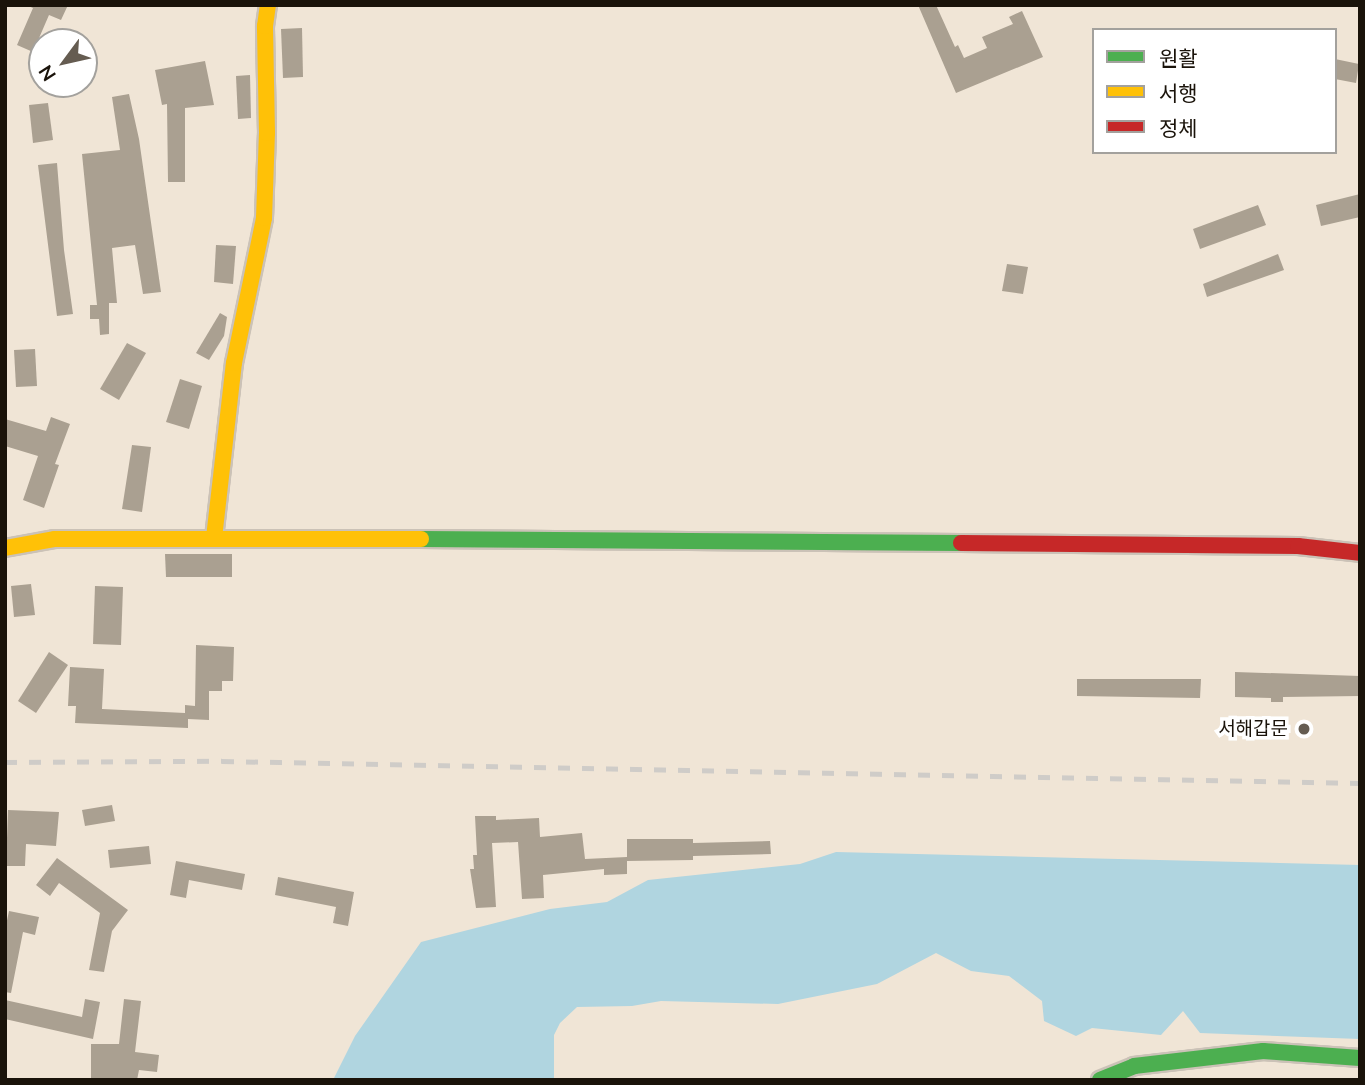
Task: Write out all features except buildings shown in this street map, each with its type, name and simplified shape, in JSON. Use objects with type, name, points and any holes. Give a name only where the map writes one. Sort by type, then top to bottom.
[{"type":"main road","points":[[214,538],[234,363],[264,218],[267,133],[265,26],[268,5]]},
{"type":"main road","points":[[5,548],[55,539],[214,538],[1176,544],[1298,546],[1360,553]]},
{"type":"main road","points":[[1100,1080],[1134,1066],[1263,1051],[1360,1058]]},
{"type":"water","points":[[836,852],[1360,865],[1360,1039],[1200,1033],[1183,1011],[1161,1035],[1092,1028],[1076,1036],[1044,1021],[1042,1001],[1009,976],[971,971],[936,953],[877,984],[778,1004],[661,1001],[632,1006],[577,1007],[560,1023],[554,1035],[554,1080],[333,1080],[355,1036],[421,942],[550,909],[607,902],[648,880],[800,864]]},
{"type":"railway","points":[[5,762],[222,761],[1360,783]]},
{"type":"traffic: fast","points":[[421,539],[961,543]]},
{"type":"traffic: fast","points":[[1100,1080],[1134,1066],[1263,1051],[1360,1058]]},
{"type":"traffic: slow","points":[[214,538],[234,363],[264,218],[267,133],[265,26],[268,5]]},
{"type":"traffic: slow","points":[[5,548],[55,539],[421,539]]},
{"type":"traffic: jam","points":[[961,543],[1298,546],[1360,553]]},
{"type":"place","name":"서해갑문","points":[[1304,729]]}]
